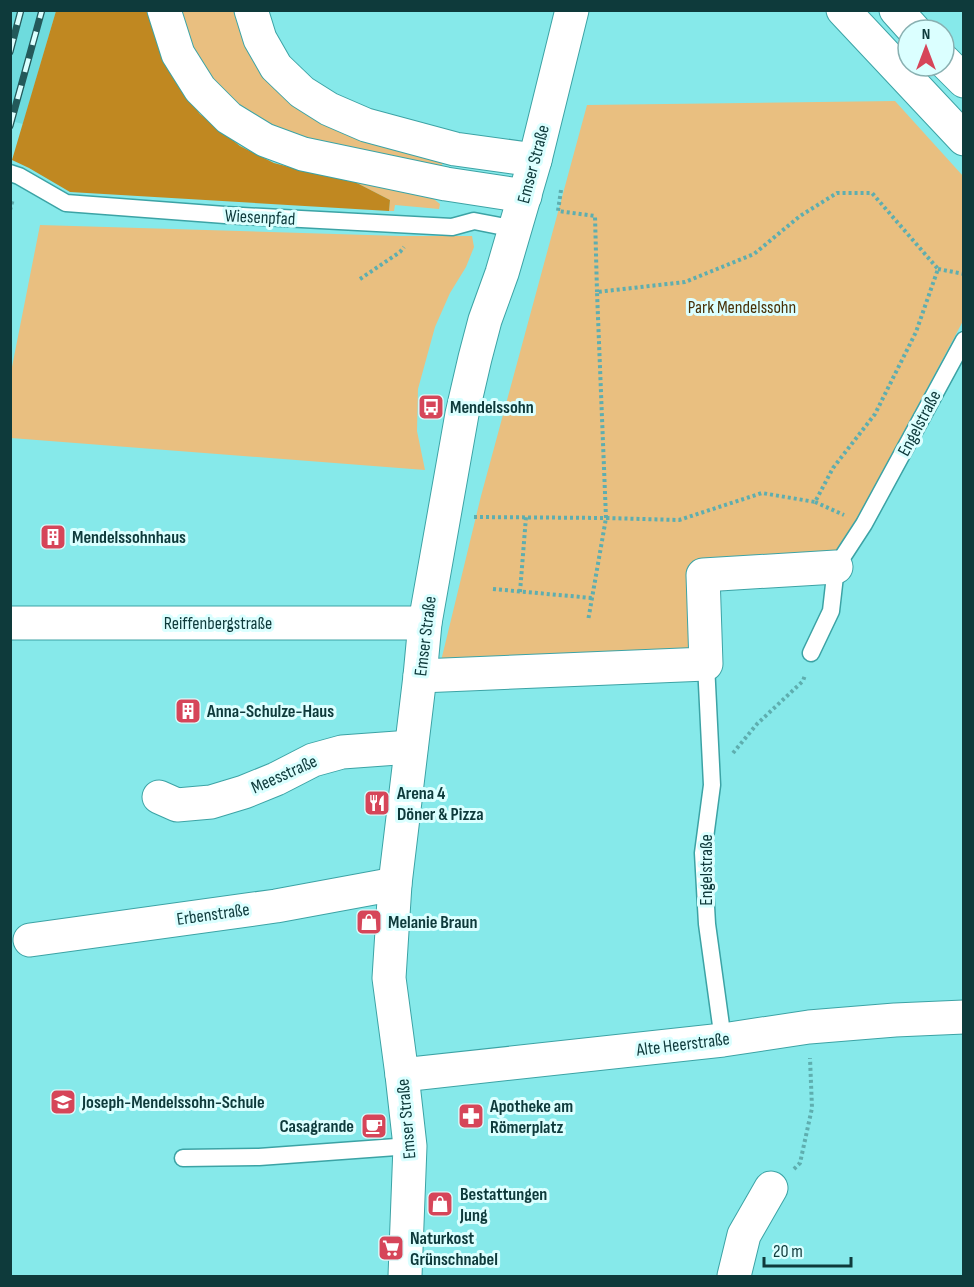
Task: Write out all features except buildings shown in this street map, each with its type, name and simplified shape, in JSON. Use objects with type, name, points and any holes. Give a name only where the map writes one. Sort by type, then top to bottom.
[{"type":"main road","points":[[164,10],[178,54],[200,89],[229,118],[265,140],[303,154],[446,184],[525,196]]},
{"type":"main road","points":[[252,10],[260,39],[276,67],[302,92],[329,109],[366,125],[455,149],[535,160]]},
{"type":"main road","name":"Emser Straße","points":[[405,1276],[410,1146],[389,978],[395,884],[425,623],[462,414],[475,358],[525,196],[572,10]]},
{"type":"main road","points":[[843,10],[963,139]]},
{"type":"main road","name":"Engelstraße","points":[[706,664],[703,575],[836,567]]},
{"type":"main road","name":"Reiffenbergstraße","points":[[10,623],[425,623]]},
{"type":"main road","points":[[420,676],[706,664]]},
{"type":"main road","name":"Meesstraße","points":[[159,797],[177,805],[212,802],[276,779],[313,759],[342,752],[411,747]]},
{"type":"main road","name":"Erbenstraße","points":[[30,940],[276,906],[395,884]]},
{"type":"main road","name":"Alte Heerstraße","points":[[402,1075],[723,1040],[809,1028],[949,1018]]},
{"type":"main road","points":[[734,1276],[744,1235],[771,1188]]},
{"type":"lane","name":"Wiesenpfad","points":[[10,173],[66,203],[236,216],[452,227],[474,221],[515,229]]},
{"type":"lane","name":"Engelstraße","points":[[811,654],[831,611],[836,567],[864,524],[963,340]]},
{"type":"lane","name":"Engelstraße","points":[[706,664],[712,779],[703,853],[707,924],[723,1040]]},
{"type":"lane","points":[[183,1158],[259,1157],[410,1146]]},
{"type":"path","points":[[562,179],[558,211],[595,216],[606,518],[588,621]]},
{"type":"path","points":[[597,292],[685,282],[754,254],[800,216],[837,193],[872,193],[938,269],[963,274]]},
{"type":"path","points":[[360,279],[400,252],[422,225]]},
{"type":"path","points":[[815,502],[833,468],[875,414],[916,332],[938,269]]},
{"type":"path","points":[[443,517],[680,520],[762,494],[815,502],[864,524]]},
{"type":"path","points":[[520,592],[526,517]]},
{"type":"path","points":[[493,589],[592,598]]},
{"type":"path","points":[[712,779],[757,724],[803,681],[811,654]]},
{"type":"path","points":[[771,1188],[800,1163],[812,1107],[809,1028]]},
{"type":"shaded area","points":[[10,11],[56,11],[23,124],[11,121]]},
{"type":"shaded area","points":[[56,11],[151,11],[178,85],[200,114],[240,146],[274,163],[353,181],[390,200],[389,211],[70,192],[12,160]]},
{"type":"green space","points":[[182,11],[238,11],[256,61],[443,161],[441,169],[394,162],[288,133],[245,112],[220,89],[201,64],[187,38]]},
{"type":"green space","name":"Park Mendelssohn","points":[[895,101],[963,176],[963,321],[840,552],[698,560],[695,651],[441,661],[481,496],[587,105]]},
{"type":"green space","points":[[353,181],[430,196],[440,204],[439,209],[395,205],[394,211],[389,211],[390,200]]},
{"type":"green space","points":[[40,225],[400,236],[472,236],[474,247],[435,327],[418,389],[417,431],[425,470],[11,438],[11,372]]},
{"type":"railway","points":[[10,52],[21,10]]},
{"type":"railway","points":[[10,126],[42,10]]},
{"type":"place","name":"Mendelssohn","points":[[431,407]]},
{"type":"place","name":"Mendelssohnhaus","points":[[53,537]]},
{"type":"place","name":"Anna-Schulze-Haus","points":[[188,711]]},
{"type":"place","name":"Arena 4 Döner & Pizza","points":[[377,803]]},
{"type":"place","name":"Melanie Braun","points":[[369,922]]},
{"type":"place","name":"Joseph-Mendelssohn-Schule","points":[[63,1102]]},
{"type":"place","name":"Apotheke am Römerplatz","points":[[471,1116]]},
{"type":"place","name":"Casagrande","points":[[374,1126]]},
{"type":"place","name":"Bestattungen Jung","points":[[440,1204]]},
{"type":"place","name":"Naturkost Grünschnabel","points":[[391,1248]]}]
